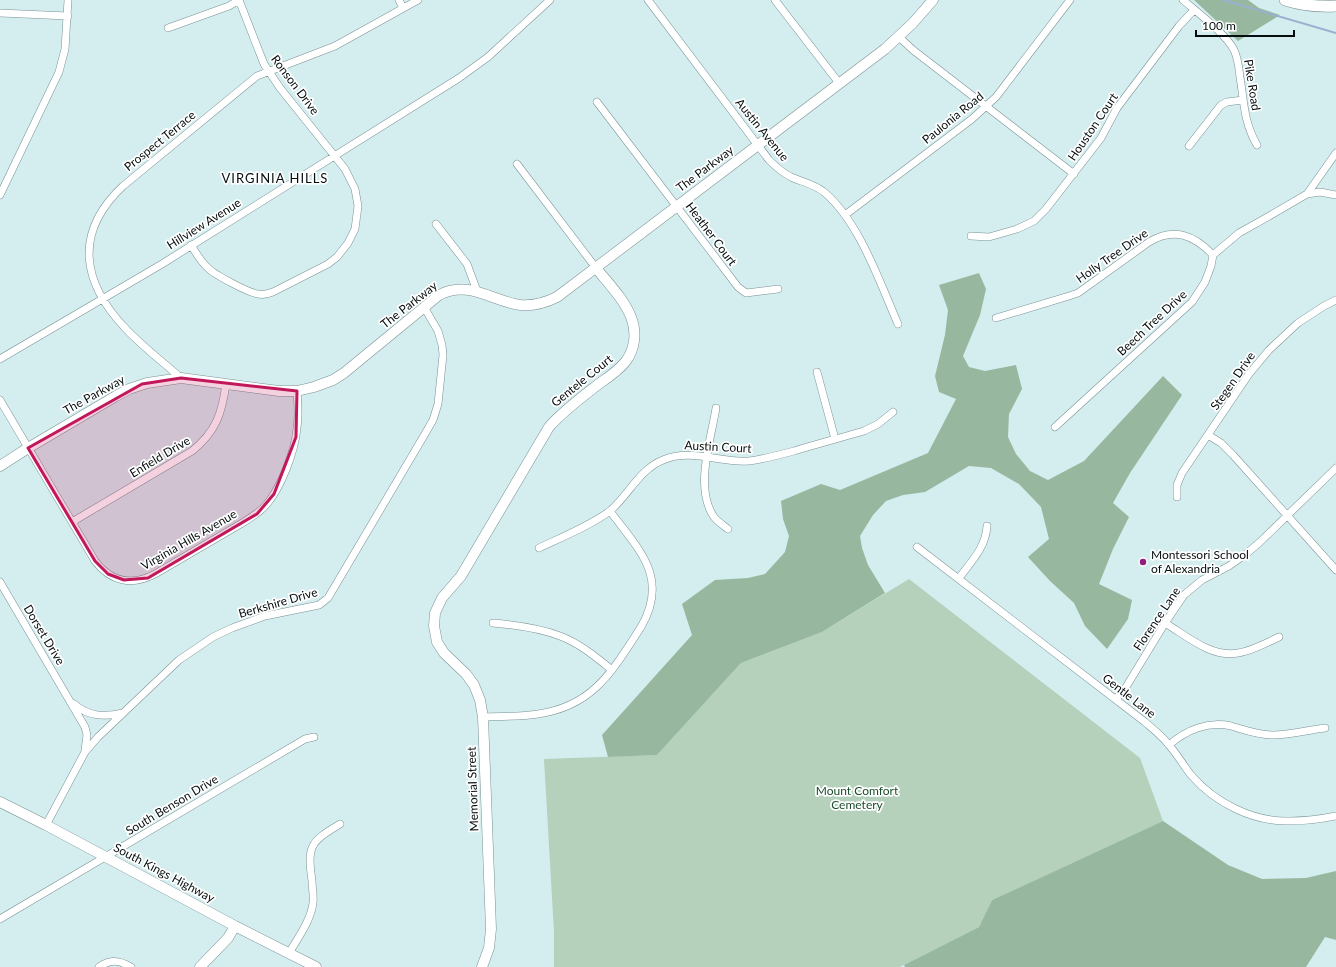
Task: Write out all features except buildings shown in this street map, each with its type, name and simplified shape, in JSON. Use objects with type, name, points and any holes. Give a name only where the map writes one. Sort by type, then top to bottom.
[{"type":"main road","points":[[1285,0],[1313,5],[1336,6]]},
{"type":"street","points":[[0,195],[59,72],[65,49],[68,0]]},
{"type":"street","points":[[168,28],[229,6],[239,0]]},
{"type":"street","name":"Ronson Drive","points":[[191,245],[202,261],[212,271],[249,291],[258,294],[265,294],[273,292],[328,264],[337,257],[348,243],[355,228],[358,212],[357,197],[352,182],[345,169],[268,71],[261,59],[239,0]]},
{"type":"street","points":[[399,0],[403,8]]},
{"type":"street","name":"Prospect Terrace","points":[[181,378],[126,329],[110,310],[92,277],[89,253],[94,228],[107,202],[123,186],[257,76],[335,46],[418,0]]},
{"type":"street","name":"Hillview Avenue","points":[[0,359],[191,245],[476,66],[550,0]]},
{"type":"street","name":"Austin Avenue","points":[[648,0],[775,166],[792,177],[819,188],[845,215],[860,239],[898,324]]},
{"type":"street","points":[[775,0],[839,83]]},
{"type":"street","name":"The Parkway","points":[[0,466],[129,389],[147,383],[181,378],[280,392],[297,391],[322,385],[344,374],[439,295],[453,289],[477,291],[514,304],[527,305],[538,304],[557,297],[885,49],[899,37],[933,0]]},
{"type":"street","name":"Paulonia Road","points":[[845,215],[972,119],[996,97],[1070,0]]},
{"type":"street","name":"Pike Road","points":[[1183,0],[1224,37],[1233,49],[1238,64],[1248,128],[1257,145]]},
{"type":"street","name":"Houston Court","points":[[971,236],[995,236],[1017,229],[1030,223],[1046,210],[1101,138],[1117,108],[1179,26],[1194,10]]},
{"type":"street","points":[[0,13],[68,16]]},
{"type":"street","points":[[899,37],[913,50],[1074,174]]},
{"type":"street","points":[[1189,146],[1221,105],[1227,102],[1243,100]]},
{"type":"street","name":"Heather Court","points":[[597,102],[738,287],[746,293],[778,289]]},
{"type":"street","points":[[1307,194],[1336,153]]},
{"type":"street","name":"Gentele Court","points":[[434,624],[435,613],[439,604],[461,576],[549,427],[568,408],[618,370],[626,362],[633,347],[634,335],[631,317],[622,302],[517,164]]},
{"type":"street","points":[[1213,255],[1239,233],[1307,194],[1320,192],[1336,195]]},
{"type":"street","points":[[436,224],[466,264],[477,291]]},
{"type":"street","name":"Holly Tree Drive","points":[[996,318],[1078,292],[1149,242],[1162,236],[1179,234],[1189,237],[1203,245],[1213,255]]},
{"type":"street","name":"Beech Tree Drive","points":[[1055,427],[1192,302],[1205,282],[1211,266],[1213,255]]},
{"type":"street","name":"Stegen Drive","points":[[1177,497],[1178,485],[1182,473],[1249,374],[1269,350],[1298,323],[1336,300]]},
{"type":"street","name":"Berkshire Drive","points":[[46,825],[85,752],[98,737],[179,660],[213,637],[252,620],[279,612],[314,606],[328,598],[422,439],[436,412],[440,395],[442,345],[438,331],[424,307]]},
{"type":"street","points":[[817,372],[835,439]]},
{"type":"street","name":"Enfield Drive","points":[[72,522],[200,445],[211,433],[218,419],[224,403],[226,384]]},
{"type":"street","name":"Virginia Hills Avenue","points":[[0,400],[95,561],[108,574],[124,580],[132,581],[144,580],[155,574],[244,522],[267,505],[281,482],[296,437],[298,418],[297,391]]},
{"type":"street","points":[[716,408],[707,457],[705,484],[707,500],[714,516],[718,522],[728,529]]},
{"type":"street","name":"Austin Court","points":[[539,548],[610,511],[625,496],[642,473],[659,461],[678,456],[695,455],[739,461],[755,460],[871,428],[893,412]]},
{"type":"street","points":[[1208,435],[1220,443],[1233,455],[1336,570]]},
{"type":"street","name":"Florence Lane","points":[[1116,700],[1179,602],[1191,589],[1202,580],[1229,566],[1246,554],[1336,468]]},
{"type":"street","points":[[483,717],[536,715],[562,709],[578,701],[602,683],[646,619],[651,604],[651,574],[646,561],[610,511]]},
{"type":"street","points":[[959,578],[982,547],[987,535],[987,526]]},
{"type":"street","name":"Gentle Lane","points":[[917,547],[1145,722],[1169,745],[1186,769],[1202,787],[1214,796],[1242,812],[1273,820],[1312,820],[1336,816]]},
{"type":"street","name":"Dorset Drive","points":[[0,582],[85,727],[88,735],[85,752]]},
{"type":"street","points":[[493,623],[546,632],[560,636],[581,647],[612,670]]},
{"type":"street","points":[[1165,623],[1208,649],[1223,653],[1239,653],[1279,637]]},
{"type":"street","name":"Memorial Street","points":[[434,624],[435,634],[440,648],[448,658],[466,674],[474,685],[480,700],[483,717],[491,929],[489,948],[482,967]]},
{"type":"street","name":"Dorset Drive","points":[[70,700],[81,710],[89,713],[99,715],[124,713]]},
{"type":"street","points":[[1169,745],[1188,731],[1208,725],[1228,725],[1253,733],[1273,735],[1325,728]]},
{"type":"street","name":"South Benson Drive","points":[[0,919],[305,739],[314,737]]},
{"type":"street","name":"South Kings Highway","points":[[0,802],[316,967]]},
{"type":"street","points":[[289,954],[312,909],[313,896],[309,862],[311,850],[319,838],[340,824]]},
{"type":"street","points":[[200,967],[228,938],[235,926]]},
{"type":"street","points":[[99,967],[109,961],[114,961],[122,962],[131,967]]},
{"type":"highlighted area","points":[[181,378],[297,391],[296,437],[274,494],[257,514],[148,578],[124,580],[108,574],[95,561],[28,448],[142,384]]},
{"type":"green space","points":[[1194,0],[1248,0],[1259,8],[1280,15],[1238,41]]},
{"type":"green space","points":[[979,273],[986,289],[980,315],[963,356],[969,367],[985,371],[1016,365],[1022,389],[1009,414],[1008,437],[1016,454],[1030,471],[1048,480],[1084,461],[1163,376],[1182,395],[1130,473],[1113,503],[1129,517],[1113,549],[1099,584],[1132,600],[1128,619],[1107,649],[1085,626],[1074,603],[1050,581],[1028,557],[1049,539],[1041,507],[1019,484],[991,468],[969,466],[925,492],[903,495],[886,501],[873,515],[860,536],[862,548],[868,565],[885,593],[822,632],[741,663],[657,755],[608,757],[602,735],[692,635],[682,604],[715,580],[748,578],[765,574],[785,552],[789,536],[783,519],[781,501],[821,484],[840,490],[928,453],[956,399],[939,392],[935,376],[945,335],[948,310],[939,285]]},
{"type":"green space","name":"Mount Comfort Cemetery","points":[[909,579],[1140,758],[1163,821],[992,900],[979,927],[900,967],[554,967],[554,932],[544,759],[657,755],[741,663],[822,632]]},
{"type":"green space","points":[[1163,821],[1228,865],[1262,879],[1306,878],[1336,871],[1336,940],[1325,937],[1306,967],[905,967],[904,965],[979,927],[992,900]]},
{"type":"waterway","points":[[1223,0],[1336,33]]},
{"type":"place","name":"Montessori School of Alexandria","points":[[1143,562]]},
{"type":"district","name":"VIRGINIA HILLS","points":[[275,178]]}]
